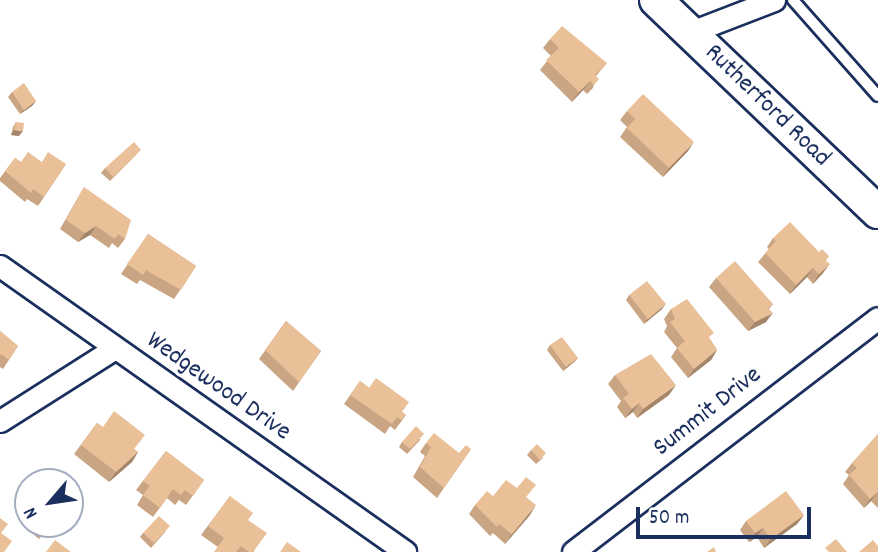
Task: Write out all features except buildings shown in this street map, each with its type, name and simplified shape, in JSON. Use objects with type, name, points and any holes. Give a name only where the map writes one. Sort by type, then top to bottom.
[{"type":"street","name":"Rutherford Road","points":[[656,0],[878,212]]},
{"type":"street","points":[[691,33],[774,0]]},
{"type":"street","name":"Wedgewood Drive","points":[[0,266],[405,552]]},
{"type":"street","name":"Summit Drive","points":[[573,552],[878,318]]},
{"type":"street","points":[[0,421],[115,348]]},
{"type":"lane","points":[[793,0],[878,96]]}]
